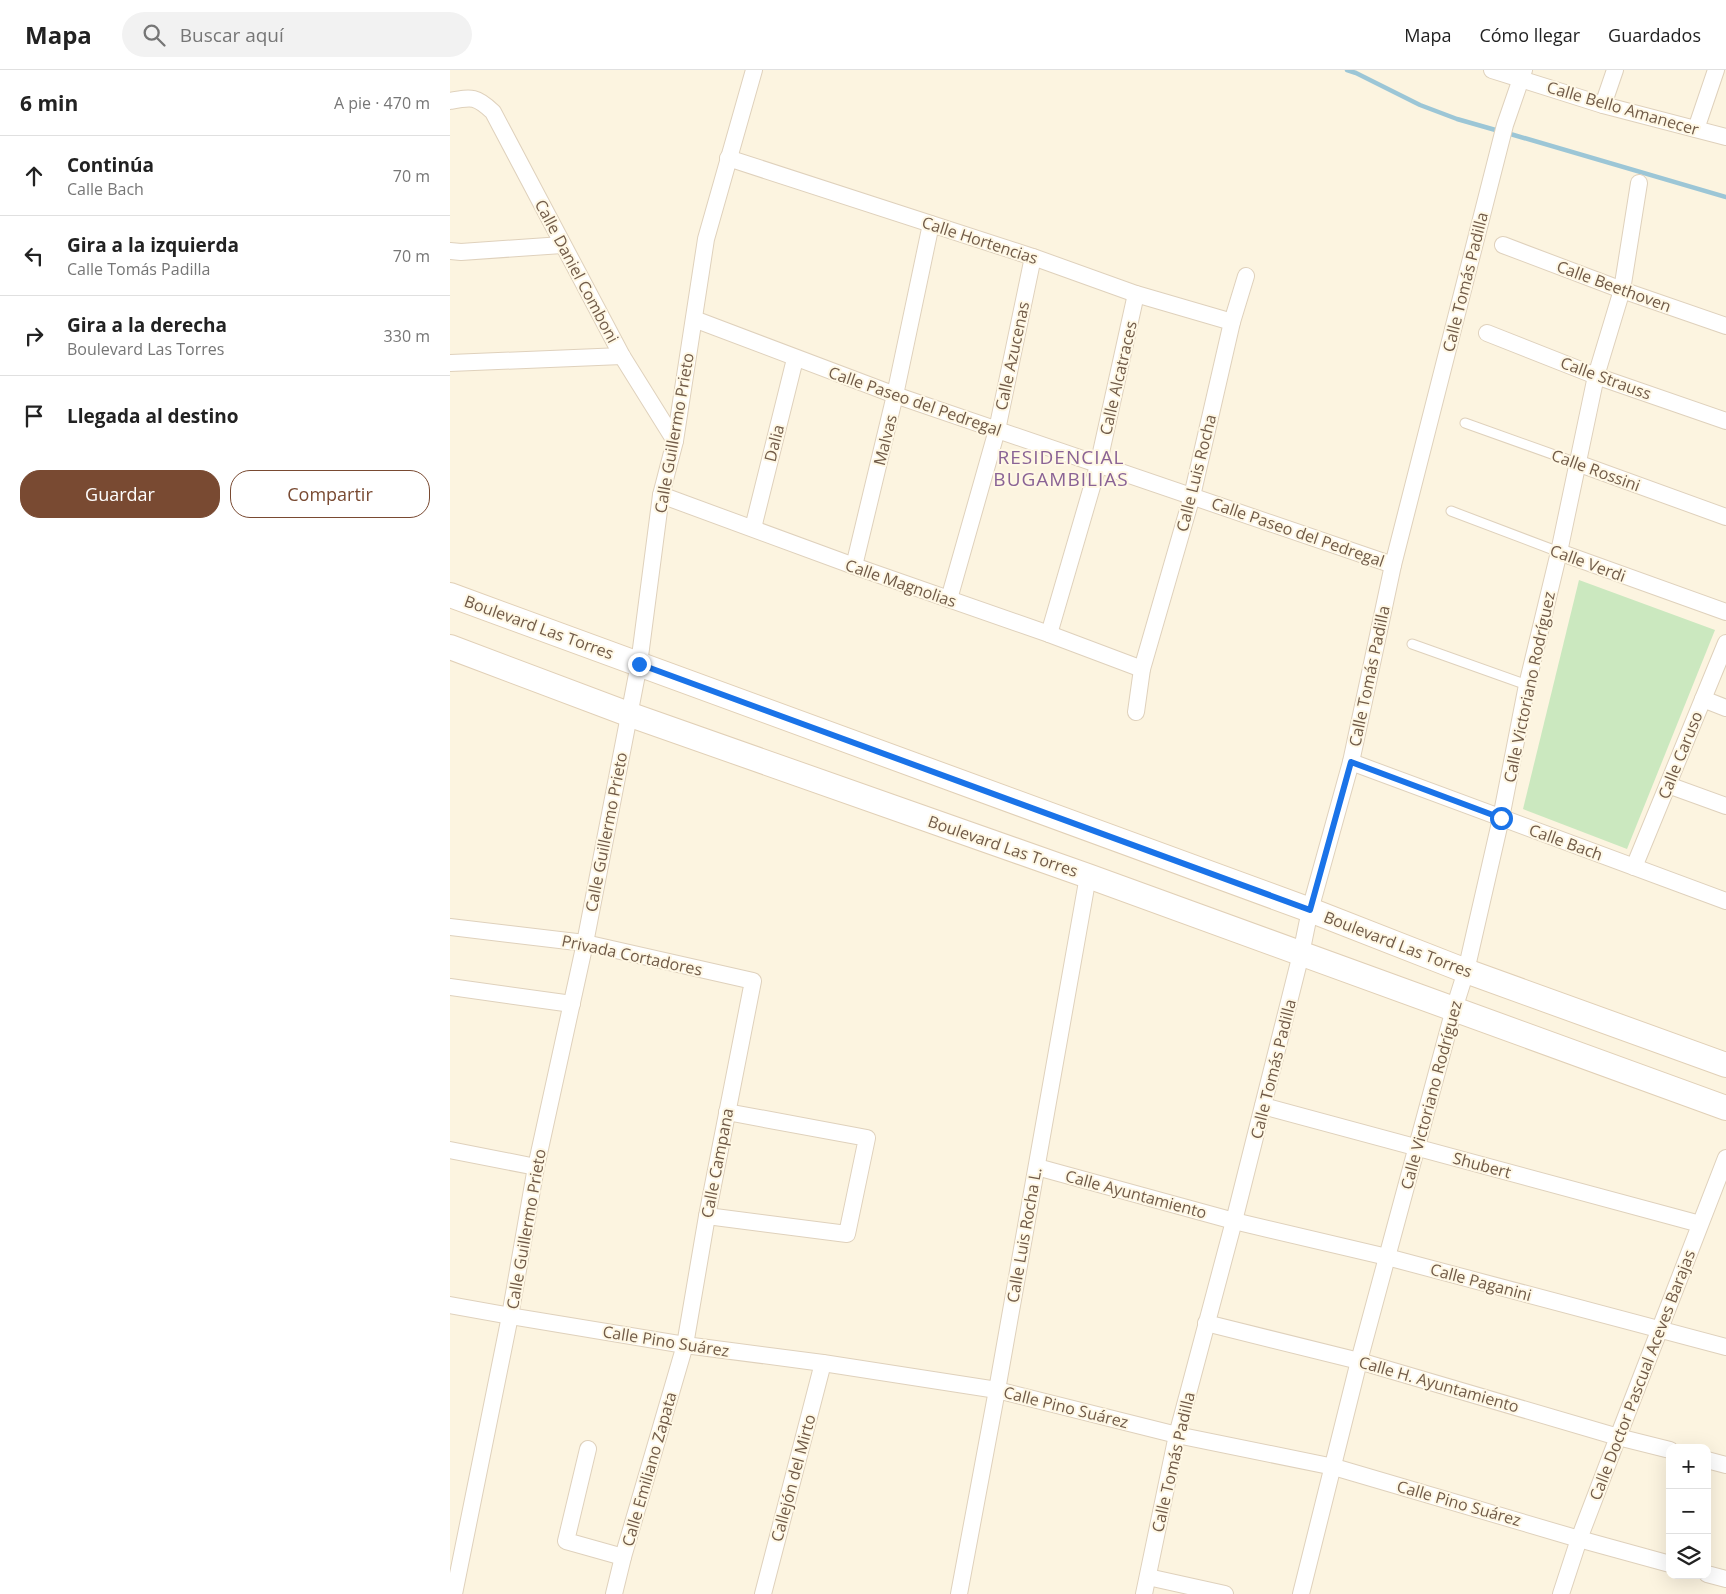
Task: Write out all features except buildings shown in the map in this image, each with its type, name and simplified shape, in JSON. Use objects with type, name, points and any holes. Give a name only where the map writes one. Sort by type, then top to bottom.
[{"type":"street","name":"Calle Guillermo Prieto","points":[[454,1594],[510,1316],[536,1167],[585,943],[639,664],[661,495],[675,441],[706,240],[754,70]]},
{"type":"street","name":"Calle Bello Amanecer","points":[[1492,70],[1522,75],[1604,105],[1726,137]]},
{"type":"street","points":[[1604,105],[1615,70]]},
{"type":"street","points":[[1696,129],[1716,70]]},
{"type":"street","name":"Calle Tomás Padilla","points":[[1144,1594],[1177,1435],[1264,1106],[1310,910],[1351,762],[1393,565],[1504,132],[1522,75]]},
{"type":"street","name":"Calle Daniel Comboni","points":[[450,100],[468,98],[481,100],[493,112],[622,356],[675,441]]},
{"type":"street","name":"Calle Hortencias","points":[[728,158],[1033,257],[1136,294],[1232,322]]},
{"type":"street","name":"Calle Victoriano Rodríguez","points":[[1301,1594],[1359,1361],[1416,1147],[1466,971],[1501,818],[1527,685],[1596,376],[1622,290],[1639,183]]},
{"type":"street","name":"Malvas","points":[[854,566],[896,396],[931,224]]},
{"type":"street","points":[[450,250],[461,252],[562,244]]},
{"type":"street","name":"Calle Beethoven","points":[[1503,245],[1622,290],[1726,326]]},
{"type":"street","name":"Calle Azucenas","points":[[949,599],[997,430],[1033,257]]},
{"type":"street","name":"Calle Luis Rocha","points":[[1136,712],[1142,669],[1192,496],[1232,322],[1246,276]]},
{"type":"street","name":"Calle Alcatraces","points":[[1049,634],[1098,466],[1136,294]]},
{"type":"street","name":"Calle Paseo del Pedregal","points":[[694,319],[896,396],[1393,565]]},
{"type":"street","name":"Calle Strauss","points":[[1487,333],[1596,376],[1726,421]]},
{"type":"street","points":[[450,363],[622,356]]},
{"type":"street","name":"Dalia","points":[[753,528],[795,358]]},
{"type":"street","name":"Calle Rossini","points":[[1577,463],[1726,518]]},
{"type":"street","name":"Calle Magnolias","points":[[661,495],[1142,669]]},
{"type":"street","name":"Calle Verdi","points":[[1558,552],[1726,612]]},
{"type":"street","name":"Boulevard Las Torres","points":[[450,595],[1310,910],[1466,971],[1726,1066]]},
{"type":"street","name":"Calle Caruso","points":[[1634,868],[1726,643]]},
{"type":"street","name":"Boulevard Las Torres","points":[[450,647],[628,714],[1088,876],[1726,1108]]},
{"type":"street","points":[[1703,699],[1726,708]]},
{"type":"street","name":"Calle Bach","points":[[1351,762],[1726,901]]},
{"type":"street","points":[[1668,785],[1726,806]]},
{"type":"street","name":"Calle Luis Rocha L.","points":[[959,1594],[1088,876]]},
{"type":"street","name":"Privada Cortadores","points":[[450,927],[585,943],[753,981]]},
{"type":"street","name":"Calle Campana","points":[[685,1345],[707,1216],[753,981]]},
{"type":"street","points":[[450,987],[572,1004]]},
{"type":"street","name":"Shubert","points":[[1264,1106],[1700,1224]]},
{"type":"street","points":[[707,1216],[847,1234],[867,1138],[727,1112]]},
{"type":"street","points":[[450,1150],[536,1167]]},
{"type":"street","name":"Calle Doctor Pascual Aceves Barajas","points":[[1560,1594],[1579,1539],[1726,1158]]},
{"type":"street","name":"Calle Ayuntamiento","points":[[1037,1167],[1234,1221]]},
{"type":"street","name":"Calle Paganini","points":[[1234,1221],[1387,1257],[1726,1346]]},
{"type":"street","name":"Calle Pino Suárez","points":[[450,1305],[685,1345],[823,1363],[997,1390],[1177,1435],[1334,1466],[1666,1563]]},
{"type":"street","name":"Calle H. Ayuntamiento","points":[[1206,1323],[1359,1361],[1618,1437],[1666,1449]]},
{"type":"street","name":"Calle Emiliano Zapata","points":[[614,1594],[685,1345]]},
{"type":"street","name":"Callejón del Mirto","points":[[763,1594],[823,1363]]},
{"type":"street","points":[[588,1449],[566,1541],[623,1557]]},
{"type":"street","points":[[1711,1461],[1726,1465]]},
{"type":"street","points":[[1711,1575],[1726,1579]]},
{"type":"street","points":[[1148,1577],[1226,1594]]},
{"type":"lane","name":"Calle Rossini","points":[[1465,423],[1577,463]]},
{"type":"lane","name":"Calle Verdi","points":[[1451,511],[1558,552]]},
{"type":"lane","points":[[1412,644],[1527,685]]},
{"type":"green space","points":[[1579,580],[1715,630],[1627,849],[1523,809]]},
{"type":"waterway","points":[[1347,70],[1420,105],[1457,119],[1499,131]]},
{"type":"waterway","points":[[1507,133],[1726,197]]},
{"type":"district","name":"RESIDENCIAL BUGAMBILIAS","points":[[1061,468]]},
{"type":"route","points":[[639,664],[1310,910],[1351,762],[1501,818]]}]
